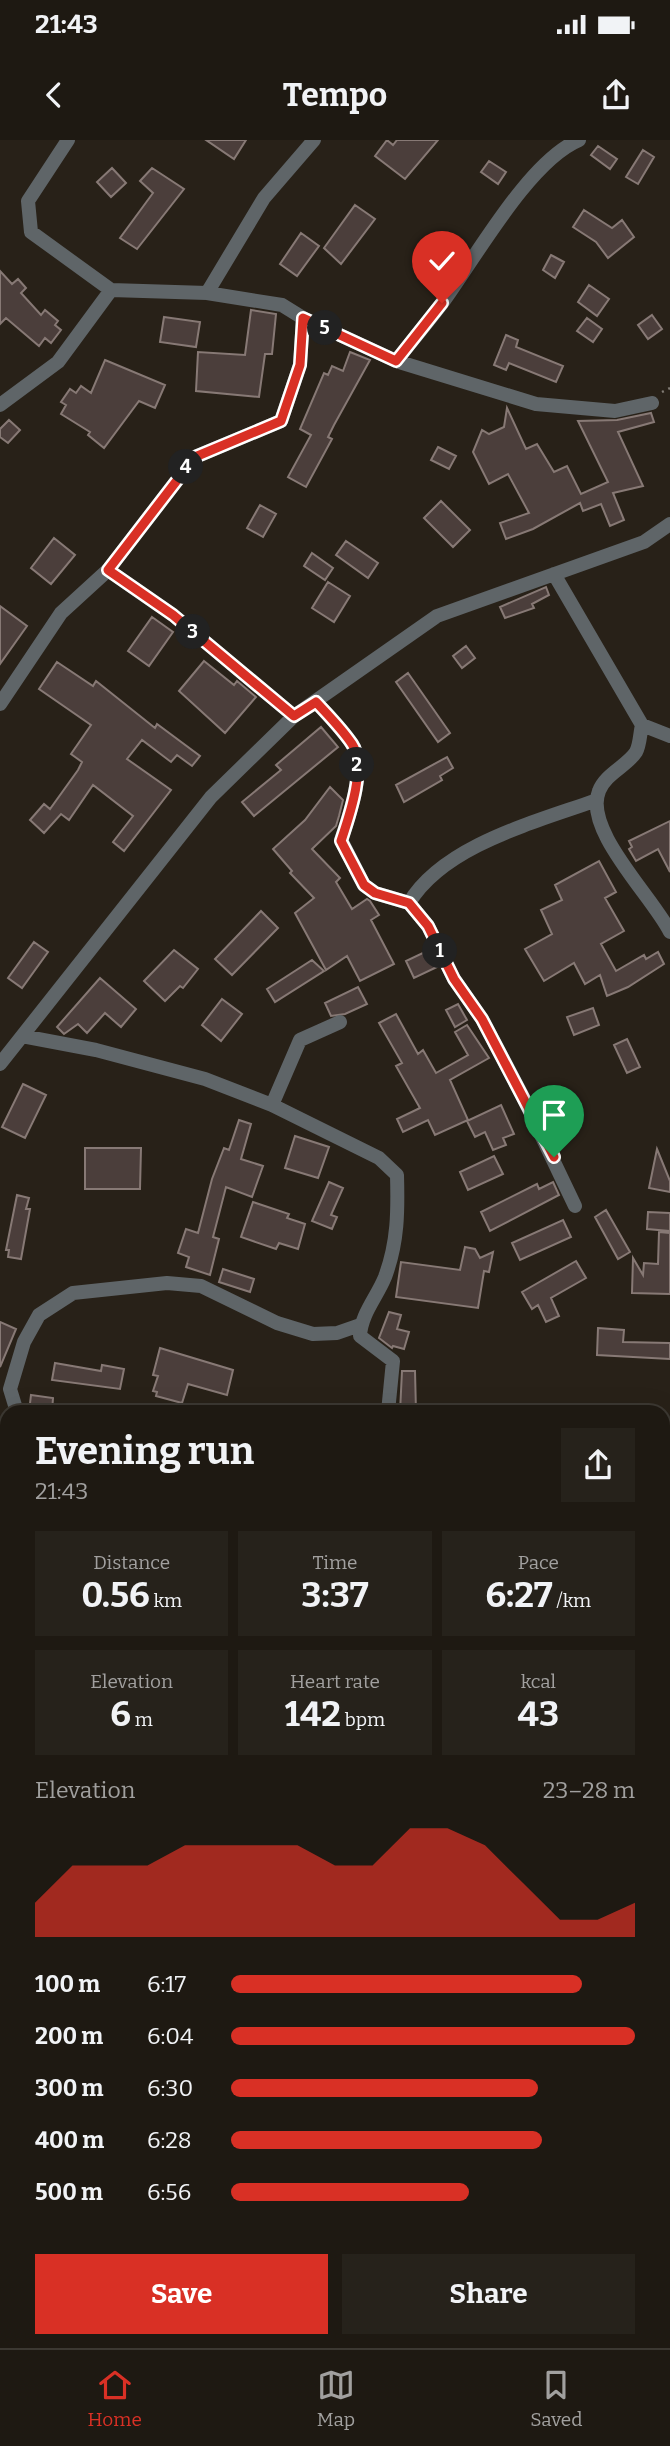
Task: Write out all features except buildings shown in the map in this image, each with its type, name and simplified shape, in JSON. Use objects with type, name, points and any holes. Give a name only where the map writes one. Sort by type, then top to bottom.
[{"type":"street","points":[[68,140],[28,201],[31,232],[111,290],[207,293],[282,305],[303,318],[396,361],[536,404],[615,411],[652,402]]},
{"type":"street","points":[[207,293],[264,198],[314,140]]},
{"type":"street","points":[[396,361],[442,303],[514,200],[562,147],[579,140]]},
{"type":"street","points":[[0,405],[58,362],[111,290]]},
{"type":"street","points":[[0,704],[61,613],[108,570],[195,457],[281,421],[300,365],[303,318]]},
{"type":"street","points":[[0,1065],[211,797],[294,716],[437,616],[644,542],[670,524]]},
{"type":"street","points":[[108,570],[173,615],[294,716]]},
{"type":"street","points":[[554,574],[642,725],[670,736]]},
{"type":"street","points":[[316,702],[354,746],[357,766],[353,804],[341,841],[364,885],[375,893],[409,903],[428,926],[454,979],[482,1019],[549,1147],[575,1206]]},
{"type":"street","points":[[642,725],[636,751],[599,789],[595,811],[623,865],[670,932]]},
{"type":"street","points":[[409,903],[421,884],[450,861],[509,831],[597,800]]},
{"type":"street","points":[[272,1105],[300,1040],[340,1022]]},
{"type":"street","points":[[22,1037],[96,1050],[205,1079],[272,1105],[379,1158],[397,1175],[399,1231],[385,1278],[360,1325],[360,1336],[393,1361],[393,1388],[389,1405]]},
{"type":"street","points":[[15,1405],[10,1389],[24,1342],[39,1315],[73,1293],[167,1283],[201,1286],[277,1323],[313,1334],[337,1334],[360,1325]]},
{"type":"route","points":[[442,303],[396,361],[303,318],[300,365],[281,421],[195,457],[171,484],[108,570],[173,615],[294,716],[316,702],[354,746],[357,766],[353,804],[341,841],[364,885],[375,893],[409,903],[428,926],[454,979],[482,1019],[554,1157]]}]
